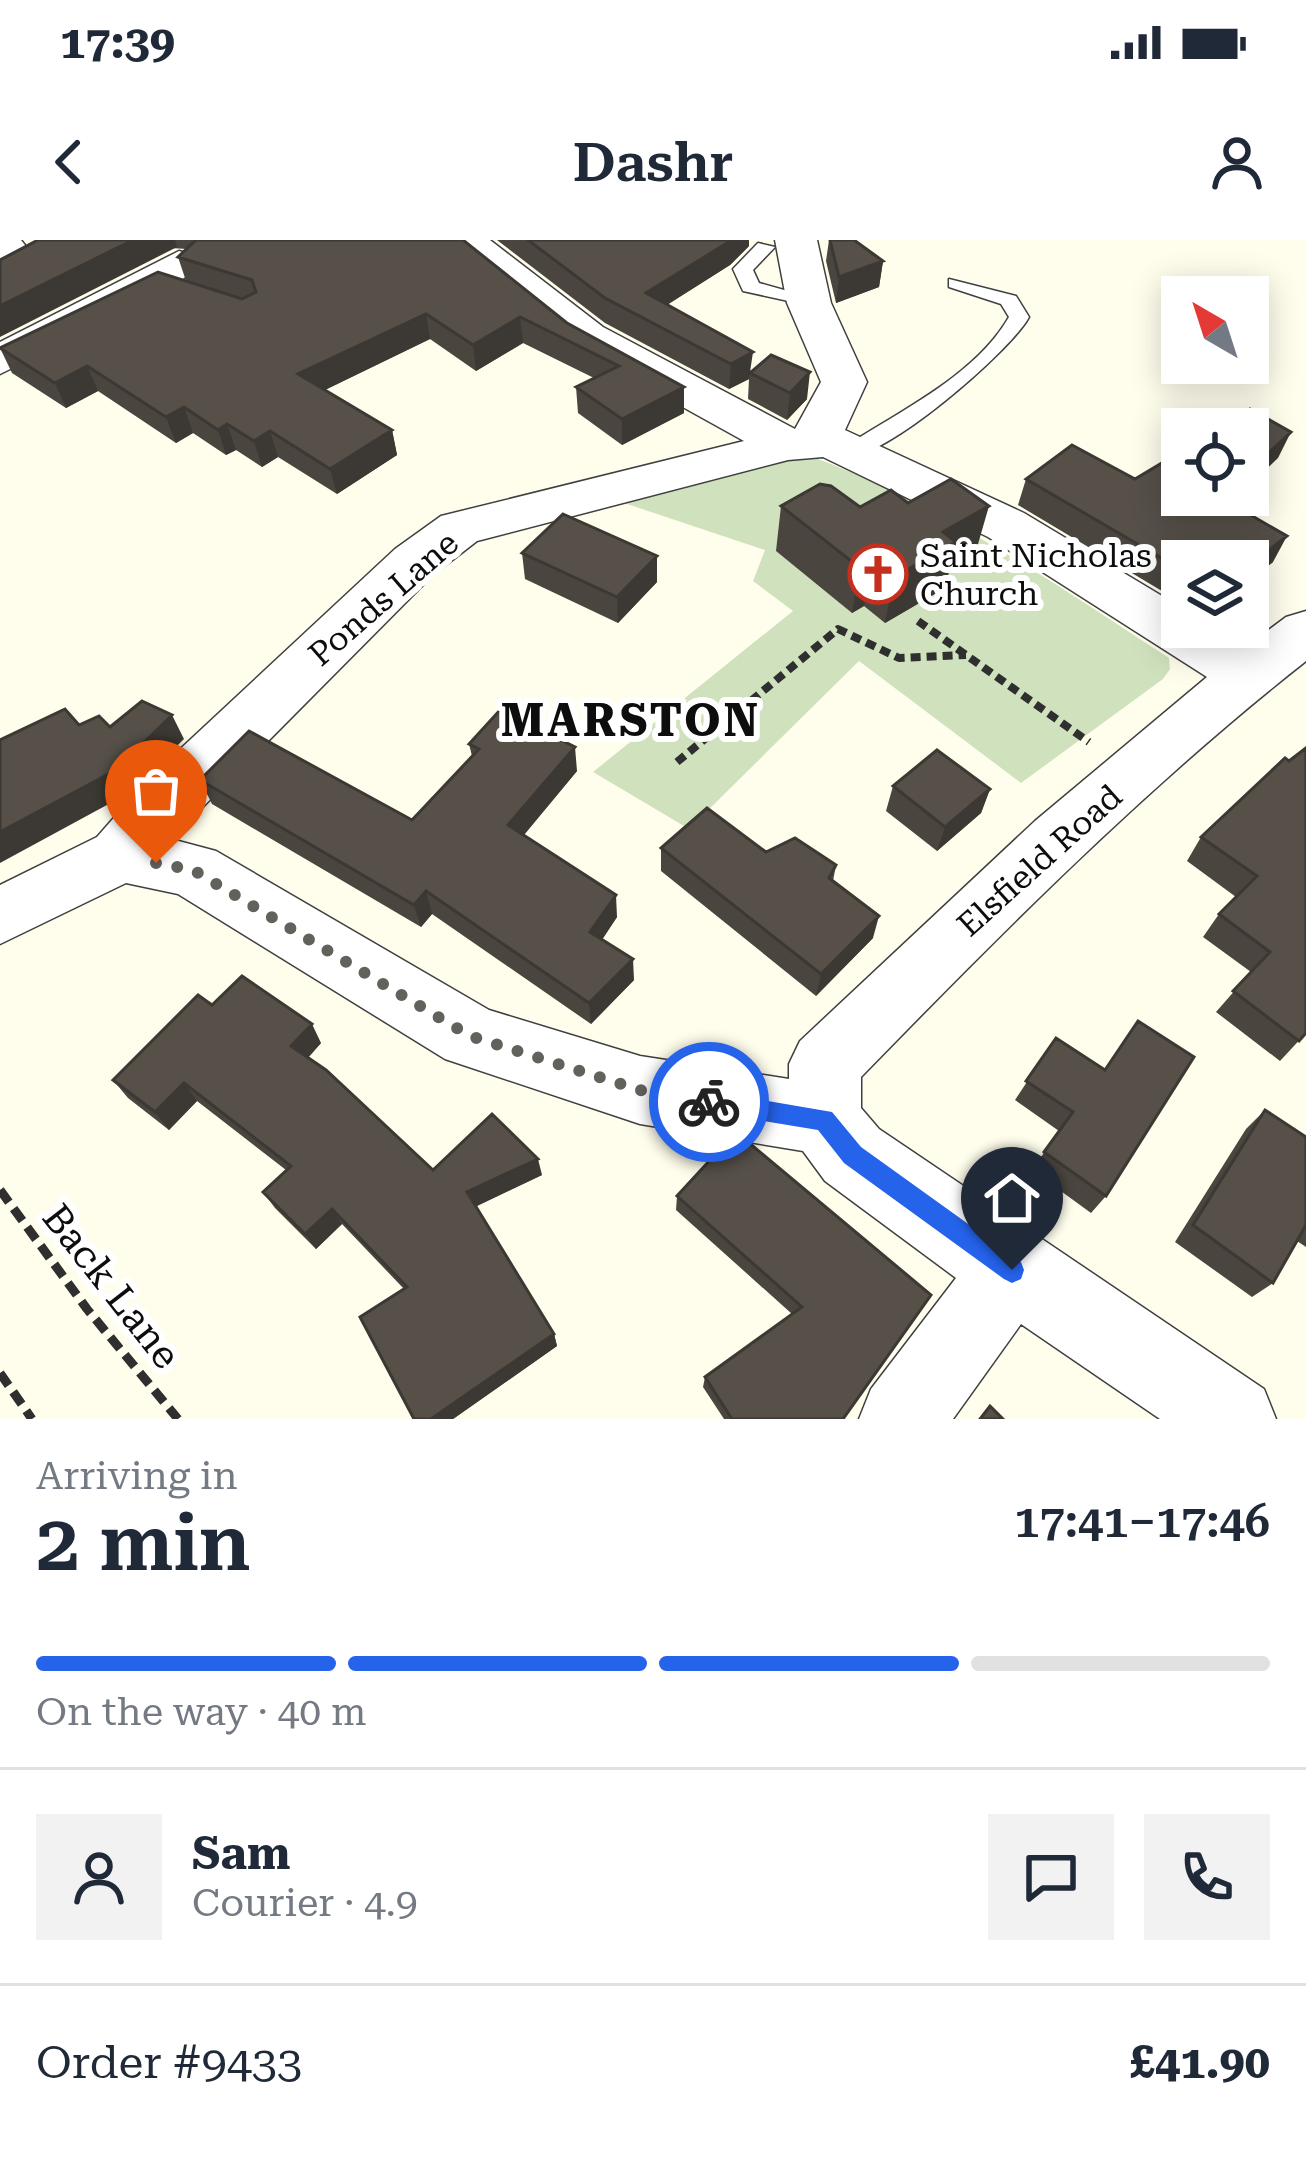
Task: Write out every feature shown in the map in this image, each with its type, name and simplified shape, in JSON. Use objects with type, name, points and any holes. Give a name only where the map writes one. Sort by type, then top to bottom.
[{"type":"street","points":[[464,240],[587,336],[819,445],[1006,525],[1247,674]]},
{"type":"street","points":[[781,243],[844,382],[819,445]]},
{"type":"street","points":[[0,360],[169,278]]},
{"type":"street","name":"Ponds Lane","points":[[119,856],[169,797],[414,562],[459,528],[819,445]]},
{"type":"street","name":"Elsfield Road","points":[[824,1120],[825,1064],[966,924],[1247,674],[1306,631]]},
{"type":"street","points":[[0,916],[119,856],[193,870],[470,1036],[640,1090],[824,1120],[852,1155],[1012,1270],[1234,1419]]},
{"type":"street","points":[[901,1419],[1012,1270]]},
{"type":"lane","points":[[819,445],[990,355],[1015,328],[1019,316],[1010,300],[956,284]]},
{"type":"path","points":[[918,621],[1132,776]]},
{"type":"path","points":[[677,762],[838,629],[887,659],[904,662],[966,655]]},
{"type":"path","name":"Back Lane","points":[[0,1190],[86,1309],[178,1419]]},
{"type":"path","points":[[0,1373],[32,1419]]},
{"type":"green space","points":[[802,453],[899,494],[991,545],[1169,658],[1170,669],[1163,679],[1021,783],[859,661],[689,829],[593,772],[793,611],[753,581],[765,550],[609,498]]},
{"type":"building","points":[[38,240],[133,240],[0,306],[0,260]]},
{"type":"building","points":[[196,240],[463,240],[567,323],[684,387],[622,419],[576,387],[619,366],[520,317],[473,345],[426,314],[298,374],[392,430],[330,469],[270,431],[254,441],[227,424],[218,430],[184,407],[166,417],[87,366],[55,383],[0,348],[158,272],[242,299],[256,292],[252,280],[178,257]]},
{"type":"building","points":[[528,240],[732,240],[646,293],[753,352],[731,364],[605,298]]},
{"type":"building","points":[[830,240],[854,240],[883,261],[839,277]]},
{"type":"building","points":[[771,355],[810,372],[790,393],[750,373]]},
{"type":"building","points":[[1269,420],[1291,432],[1269,452]]},
{"type":"building","points":[[1072,445],[1135,479],[1161,464],[1161,516],[1252,516],[1287,536],[1269,550],[1269,540],[1161,540],[1161,558],[1026,479]]},
{"type":"building","points":[[951,479],[989,506],[943,532],[956,542],[894,577],[873,561],[860,568],[781,506],[820,484],[831,486],[860,507],[891,490],[908,503]]},
{"type":"building","points":[[563,514],[657,556],[617,597],[522,553]]},
{"type":"building","points":[[142,701],[172,715],[116,770],[0,832],[0,740],[65,709],[79,725],[99,716],[110,727]]},
{"type":"building","points":[[500,710],[575,747],[508,825],[616,895],[590,932],[633,959],[589,1003],[426,891],[414,905],[200,780],[249,731],[412,820],[479,749],[469,744]]},
{"type":"building","points":[[1306,748],[1306,1033],[1299,1041],[1233,991],[1270,952],[1219,914],[1257,876],[1201,837],[1285,758],[1289,761]]},
{"type":"building","points":[[937,750],[990,789],[945,827],[893,786]]},
{"type":"building","points":[[707,808],[766,852],[795,838],[836,865],[829,878],[879,916],[821,974],[661,848]]},
{"type":"building","points":[[242,976],[312,1024],[291,1046],[326,1070],[433,1170],[492,1114],[538,1159],[467,1192],[554,1334],[431,1419],[414,1419],[360,1317],[407,1287],[332,1209],[305,1234],[263,1192],[291,1166],[184,1083],[155,1112],[113,1080],[198,995],[212,1005]]},
{"type":"building","points":[[1138,1021],[1194,1057],[1106,1196],[1044,1152],[1073,1112],[1026,1081],[1056,1038],[1105,1070]]},
{"type":"building","points":[[1265,1110],[1306,1137],[1306,1225],[1273,1283],[1193,1225]]},
{"type":"building","points":[[736,1132],[931,1295],[843,1419],[732,1419],[705,1377],[802,1307],[677,1196]]},
{"type":"building","points":[[990,1406],[1003,1419],[980,1419]]},
{"type":"way so far","points":[[156,863],[193,870],[470,1036],[640,1090],[709,1102]]},
{"type":"place","name":"Saint Nicholas Church","points":[[878,574]]},
{"type":"district","name":"MARSTON","points":[[631,720]]},
{"type":"route","points":[[709,1102],[824,1120],[852,1155],[1012,1270]]}]
